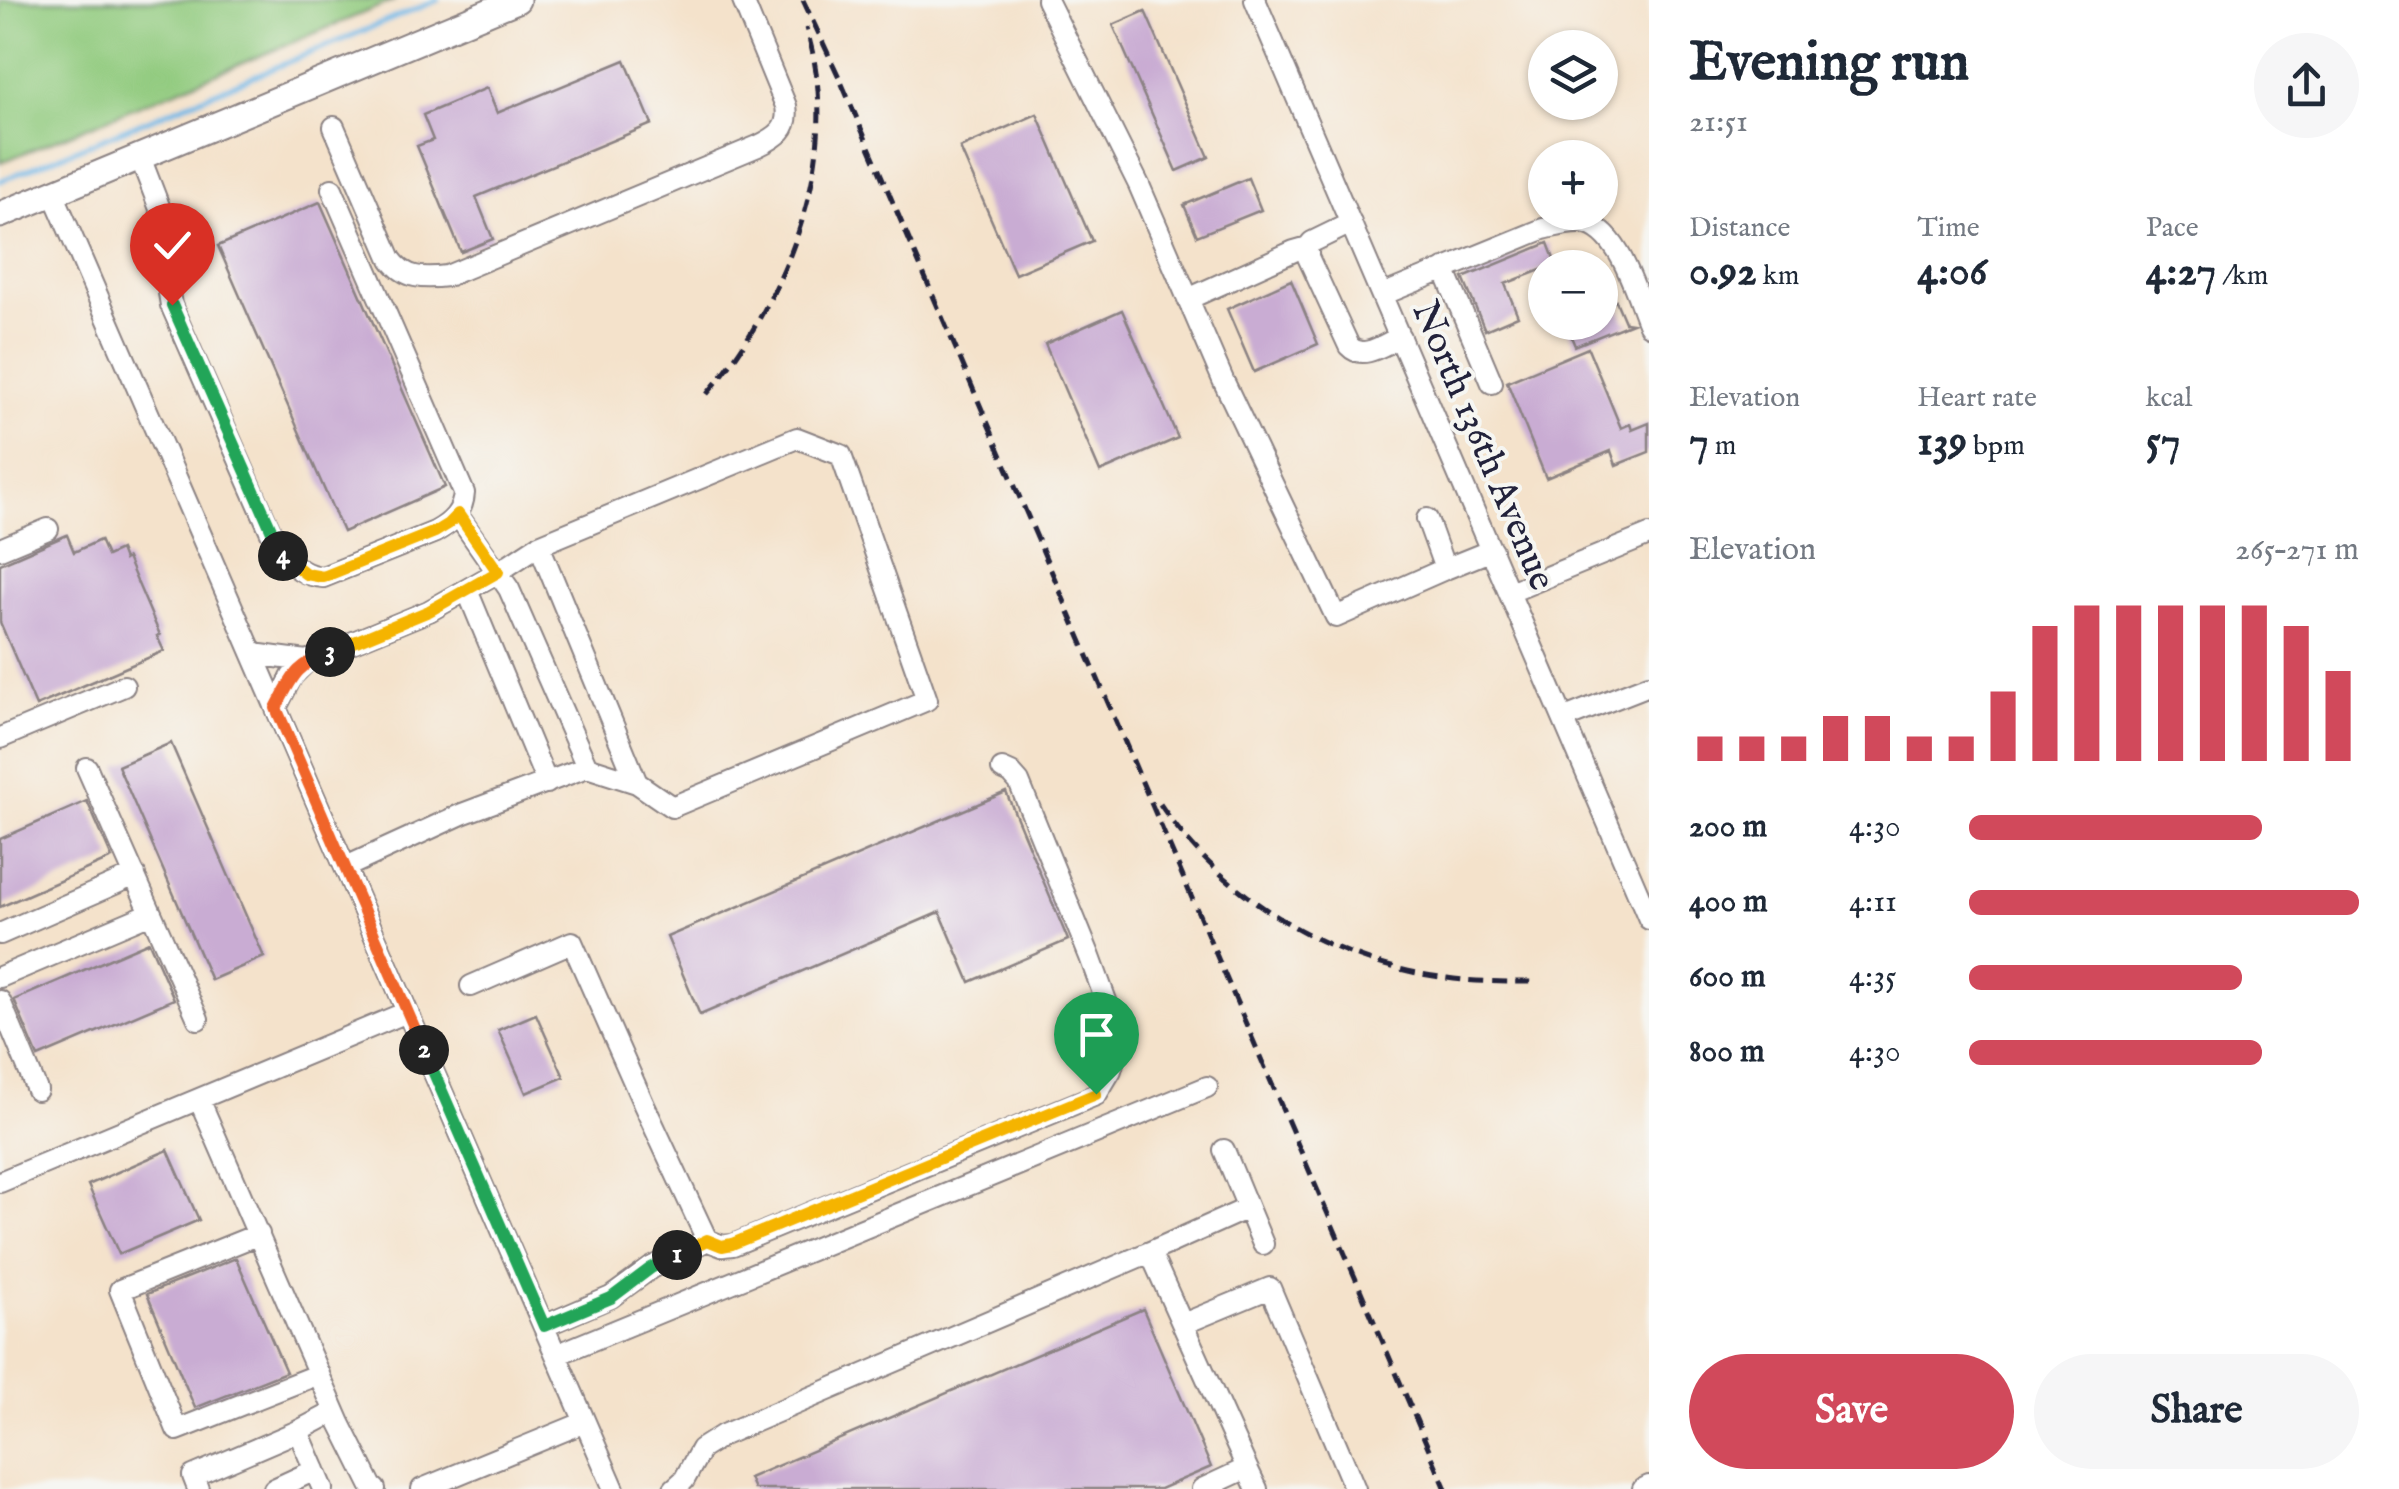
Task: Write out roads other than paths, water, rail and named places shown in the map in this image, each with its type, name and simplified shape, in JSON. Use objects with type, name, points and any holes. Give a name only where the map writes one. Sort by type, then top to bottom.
[{"type":"main road","points":[[0,216],[516,0]]},
{"type":"street","points":[[1047,0],[1139,186],[1223,380],[1336,617],[1492,550]]},
{"type":"street","name":"North 136th Avenue","points":[[1255,0],[1649,919]]},
{"type":"street","points":[[334,127],[390,259],[400,271],[428,279],[446,276],[758,146],[784,129],[788,118],[786,106],[744,1]]},
{"type":"street","points":[[140,157],[178,268],[169,293],[172,305],[280,553],[306,574],[323,577],[435,532],[448,524],[464,504],[464,493],[332,189]]},
{"type":"street","points":[[54,193],[614,1489]]},
{"type":"street","points":[[1350,223],[1312,242],[1308,257],[1355,352],[1362,354],[1400,337]]},
{"type":"street","points":[[1382,296],[1543,229],[1585,223],[1608,236],[1618,251],[1649,325]]},
{"type":"street","points":[[1188,298],[1308,247]]},
{"type":"street","points":[[1444,270],[1492,383]]},
{"type":"street","points":[[276,708],[292,676],[307,661],[429,611],[539,544],[797,438],[841,455],[927,700],[672,807],[638,783],[587,768],[462,814],[346,868]]},
{"type":"street","points":[[458,514],[510,588],[587,768]]},
{"type":"street","points":[[1427,519],[1445,570]]},
{"type":"street","points":[[0,549],[48,529]]},
{"type":"street","points":[[1510,592],[1649,535]]},
{"type":"street","points":[[539,544],[638,783]]},
{"type":"street","points":[[466,590],[547,783]]},
{"type":"street","points":[[252,654],[307,661]]},
{"type":"street","points":[[1564,718],[1649,685]]},
{"type":"street","points":[[0,738],[124,686]]},
{"type":"street","points":[[87,768],[198,1020]]},
{"type":"street","points":[[470,986],[572,942],[707,1240],[722,1246],[732,1244],[1096,1094],[1104,1084],[1120,1038],[1019,782],[1002,769]]},
{"type":"street","points":[[0,934],[134,875]]},
{"type":"street","points":[[0,977],[151,912]]},
{"type":"street","points":[[0,1001],[37,1090]]},
{"type":"street","points":[[0,1182],[408,1012]]},
{"type":"street","points":[[556,1355],[1207,1087]]},
{"type":"street","points":[[198,1099],[334,1412],[375,1489]]},
{"type":"street","points":[[1224,1150],[1264,1244]]},
{"type":"street","points":[[674,1489],[684,1480],[702,1449],[723,1435],[1248,1208]]},
{"type":"street","points":[[259,1234],[120,1290],[177,1430],[318,1374]]},
{"type":"street","points":[[544,1326],[611,1298],[651,1268],[707,1240]]},
{"type":"street","points":[[1150,1252],[1256,1489]]},
{"type":"street","points":[[1182,1324],[1270,1288],[1356,1489]]},
{"type":"street","points":[[198,1489],[192,1476],[334,1412]]},
{"type":"street","points":[[422,1489],[585,1422]]},
{"type":"street","points":[[274,1489],[319,1480],[298,1430]]},
{"type":"street","points":[[1202,1489],[1248,1468]]},
{"type":"waterway","points":[[0,181],[438,0]]},
{"type":"railway","points":[[803,0],[1446,1489]]},
{"type":"railway","points":[[707,394],[762,314],[802,222],[819,125],[817,76],[806,28]]},
{"type":"railway","points":[[1160,804],[1186,838],[1249,897],[1324,942],[1405,970],[1447,978],[1531,982]]}]
